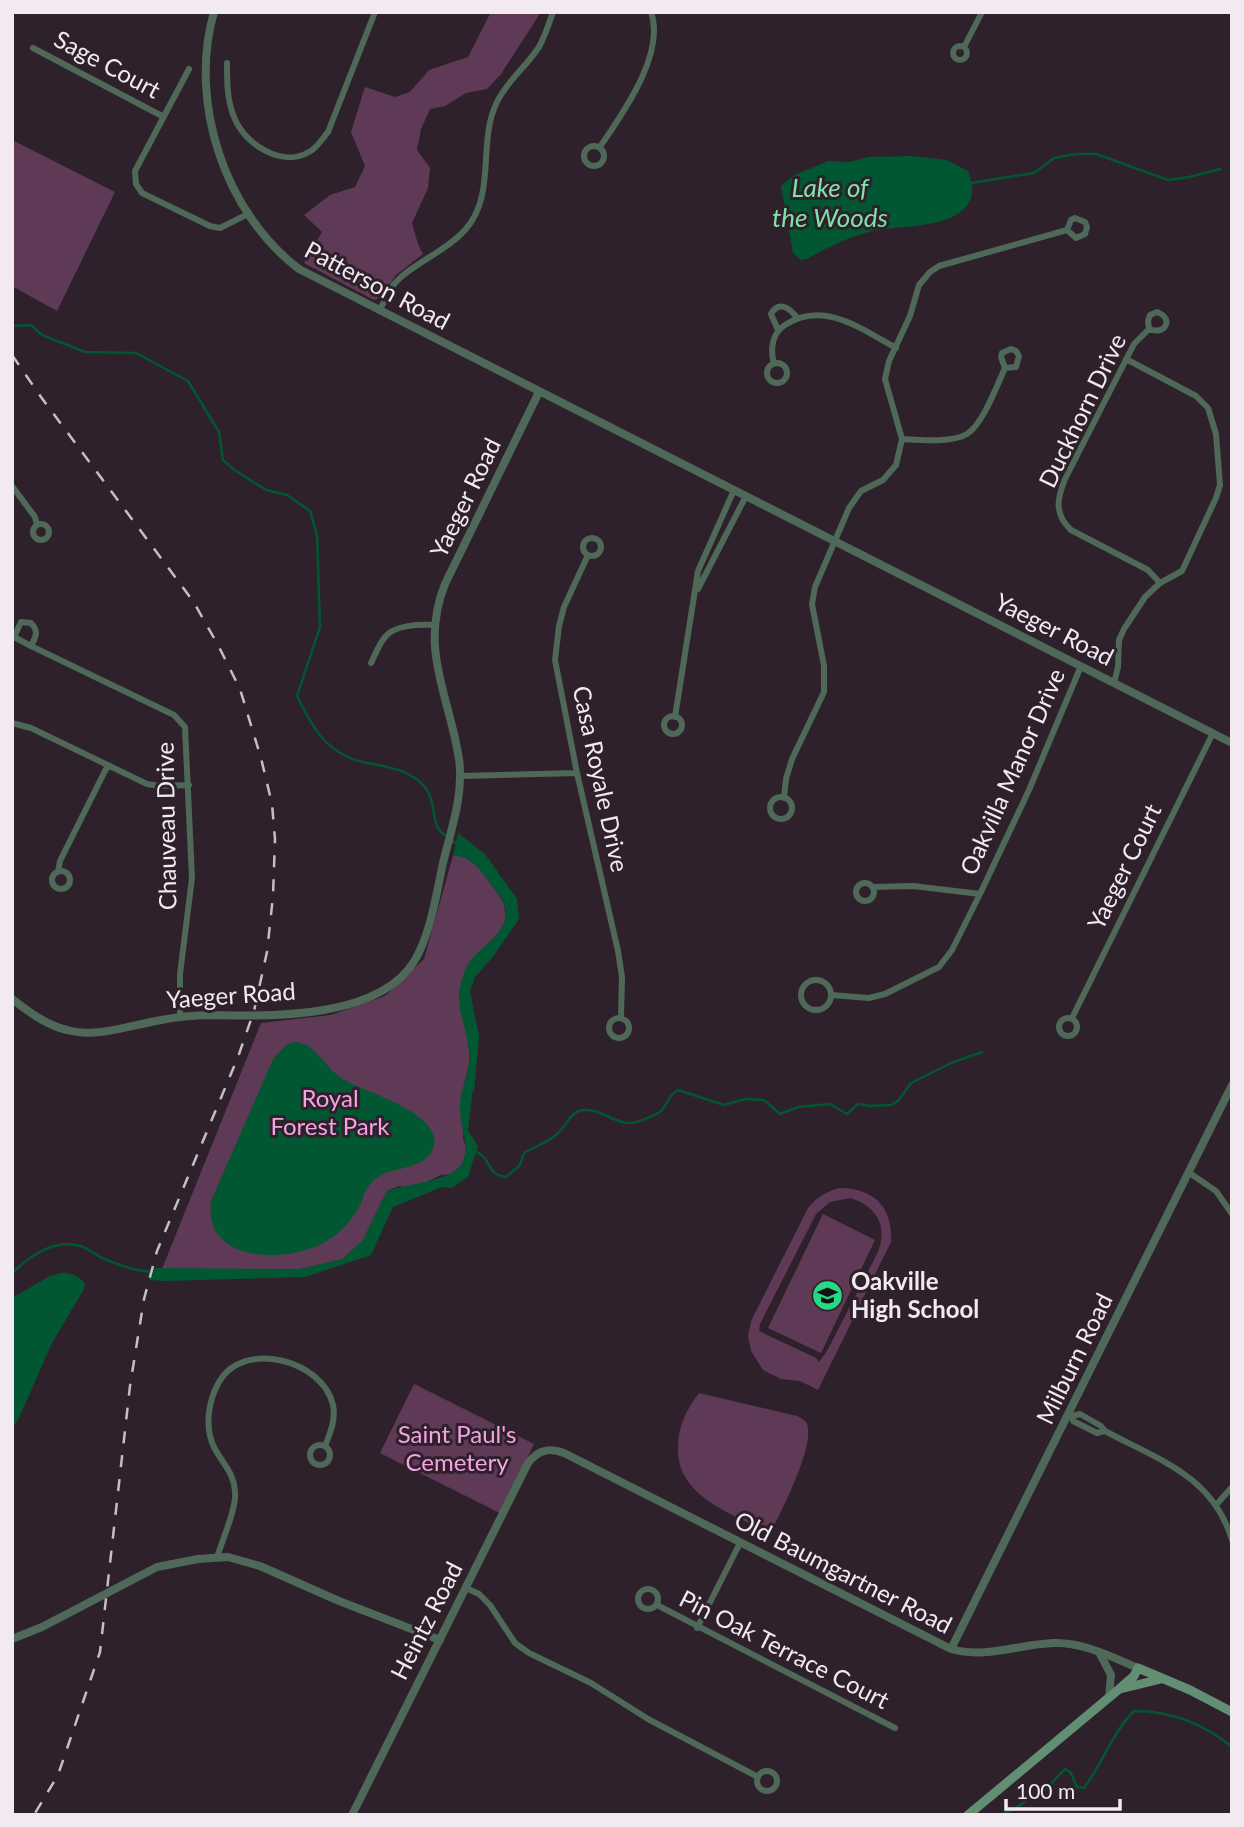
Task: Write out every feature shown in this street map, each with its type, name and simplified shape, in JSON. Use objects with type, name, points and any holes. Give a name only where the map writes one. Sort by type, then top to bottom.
[{"type":"main road","points":[[968,1815],[1109,1698],[1138,1668],[1232,1712]]},
{"type":"main road","points":[[1118,1690],[1164,1679]]},
{"type":"street","name":"Patterson Road","points":[[214,12],[205,60],[206,95],[221,155],[234,187],[248,214],[271,244],[299,269],[540,392]]},
{"type":"street","points":[[227,63],[227,93],[234,118],[250,140],[272,154],[307,154],[316,148],[328,132],[371,16],[375,12]]},
{"type":"street","points":[[379,311],[401,277],[456,238],[475,216],[481,202],[487,130],[495,106],[504,87],[539,47],[553,12]]},
{"type":"street","points":[[600,147],[639,84],[653,40],[654,19],[651,12]]},
{"type":"street","points":[[964,47],[982,12]]},
{"type":"street","name":"Sage Court","points":[[33,48],[162,116]]},
{"type":"street","name":"Sage Court","points":[[189,69],[135,171],[136,184],[142,193],[210,226],[220,228],[248,214]]},
{"type":"street","points":[[784,798],[792,759],[824,692],[824,666],[812,604],[815,587],[849,508],[862,491],[883,480],[897,465],[902,439],[885,379],[919,285],[930,272],[949,262],[1067,230]]},
{"type":"street","points":[[778,330],[771,313],[774,308],[780,305],[786,307],[797,318]]},
{"type":"street","points":[[774,364],[771,355],[773,340],[778,330],[797,318],[819,314],[839,318],[896,348]]},
{"type":"street","name":"Duckhorn Drive","points":[[1149,329],[1134,344],[1126,359],[1065,479],[1057,502],[1063,522],[1071,530],[1148,570],[1160,583]]},
{"type":"street","points":[[1114,683],[1118,667],[1119,640],[1145,597],[1160,583],[1182,571],[1220,485],[1216,434],[1208,408],[1196,396],[1126,359]]},
{"type":"street","points":[[902,439],[939,440],[967,434],[979,421],[1005,368]]},
{"type":"street","name":"Yaeger Road","points":[[13,1003],[53,1025],[75,1032],[102,1032],[180,1016],[290,1014],[347,1004],[386,988],[407,971],[422,946],[452,826],[461,776],[457,745],[433,642],[438,605],[445,584],[540,392],[1232,743]]},
{"type":"street","points":[[12,486],[35,517],[37,525]]},
{"type":"street","points":[[676,717],[698,571],[734,490]]},
{"type":"street","points":[[695,594],[746,496]]},
{"type":"street","name":"Casa Royale Drive","points":[[588,555],[564,607],[555,660],[577,773],[618,951],[622,977],[621,1017]]},
{"type":"street","points":[[371,663],[385,637],[391,632],[410,626],[434,625]]},
{"type":"street","name":"Chauveau Drive","points":[[31,646],[174,715],[185,726],[192,878],[180,974],[180,1016]]},
{"type":"street","name":"Oakvilla Manor Drive","points":[[831,995],[869,998],[906,985],[939,967],[951,950],[980,894],[1029,790],[1081,666]]},
{"type":"street","points":[[12,723],[31,728],[153,786],[189,785]]},
{"type":"street","name":"Yaeger Court","points":[[1072,1018],[1213,733]]},
{"type":"street","points":[[58,872],[60,860],[108,765]]},
{"type":"street","points":[[461,776],[577,773]]},
{"type":"street","points":[[873,887],[914,886],[980,894]]},
{"type":"street","points":[[817,980],[826,984],[831,995],[827,1006],[818,1010],[808,1008],[800,996],[807,983],[817,980]]},
{"type":"street","name":"Milburn Road","points":[[951,1649],[1071,1415],[1232,1085]]},
{"type":"street","points":[[1188,1172],[1216,1191],[1232,1214]]},
{"type":"street","points":[[217,1558],[236,1495],[230,1469],[210,1438],[209,1413],[215,1389],[227,1371],[250,1359],[265,1358],[299,1367],[314,1376],[326,1387],[332,1404],[334,1420],[325,1446]]},
{"type":"street","points":[[1071,1415],[1073,1421],[1097,1433],[1105,1431],[1192,1480],[1217,1504],[1232,1540]]},
{"type":"street","name":"Old Baumgartner Road","points":[[544,1450],[553,1449],[564,1453],[951,1649],[974,1654],[1056,1643],[1077,1645],[1138,1668]]},
{"type":"street","name":"Heintz Road","points":[[352,1815],[528,1463],[544,1450]]},
{"type":"street","points":[[1217,1504],[1232,1487]]},
{"type":"street","points":[[697,1628],[740,1543]]},
{"type":"street","points":[[12,1639],[42,1628],[157,1567],[181,1561],[238,1558],[440,1640]]},
{"type":"street","points":[[466,1588],[484,1600],[515,1643],[529,1653],[591,1683],[648,1719],[758,1777]]},
{"type":"street","name":"Pin Oak Terrace Court","points":[[657,1605],[895,1728]]},
{"type":"street","points":[[1099,1652],[1111,1675],[1109,1698]]},
{"type":"green space","points":[[491,12],[541,12],[501,74],[487,89],[466,93],[445,106],[430,109],[421,129],[417,150],[430,168],[428,188],[412,223],[423,254],[396,275],[381,297],[374,300],[304,263],[322,232],[304,215],[330,195],[355,187],[365,166],[351,132],[365,87],[395,97],[410,92],[429,70],[468,57]]},
{"type":"green space","points":[[12,140],[115,192],[57,311],[12,286]]},
{"type":"green space","name":"Royal Forest Park","points":[[461,855],[480,868],[504,903],[506,919],[500,931],[468,964],[467,1036],[470,1056],[466,1078],[463,1139],[467,1150],[462,1164],[452,1174],[441,1175],[420,1185],[408,1188],[399,1186],[387,1191],[363,1240],[345,1262],[299,1269],[162,1269],[261,1023],[331,1015],[385,996],[424,959],[453,856]]},
{"type":"green space","points":[[839,1188],[862,1192],[879,1202],[889,1219],[891,1242],[818,1390],[800,1381],[781,1379],[763,1370],[751,1351],[748,1336],[751,1321],[808,1208],[818,1198]],"holes":[[[850,1198],[874,1212],[878,1219],[882,1235],[880,1244],[819,1362],[816,1358],[759,1331],[760,1324],[816,1214],[830,1202]]]},
{"type":"green space","points":[[823,1214],[875,1240],[821,1353],[768,1328]]},
{"type":"green space","name":"Saint Paul's Cemetery","points":[[414,1384],[534,1444],[500,1513],[380,1453]]},
{"type":"green space","points":[[699,1393],[797,1416],[806,1422],[807,1445],[803,1460],[770,1533],[709,1502],[686,1479],[680,1464],[678,1439],[684,1418]]},
{"type":"water","name":"Lake of the Woods","points":[[911,156],[947,160],[968,171],[972,192],[968,204],[959,213],[931,224],[872,231],[855,236],[807,259],[801,260],[793,253],[781,186],[793,176],[828,161],[849,162],[868,157]]},
{"type":"water","points":[[458,833],[485,854],[517,899],[519,919],[475,977],[470,991],[479,1037],[468,1130],[478,1146],[468,1177],[452,1188],[442,1187],[393,1207],[371,1255],[305,1277],[149,1280],[152,1268],[299,1269],[342,1259],[363,1240],[387,1191],[446,1176],[460,1166],[464,1160],[465,1144],[460,1104],[469,1059],[459,1001],[460,988],[468,964],[500,930],[506,914],[501,897],[480,870],[472,862],[453,856]]},
{"type":"water","points":[[296,1042],[314,1050],[341,1078],[394,1102],[419,1117],[434,1136],[434,1146],[421,1162],[389,1172],[372,1182],[351,1219],[333,1237],[317,1246],[297,1252],[255,1254],[236,1248],[221,1238],[212,1222],[211,1201],[273,1059],[287,1044]]},
{"type":"water","points":[[60,1273],[79,1278],[85,1283],[83,1291],[52,1343],[12,1428],[12,1298]]},
{"type":"waterway","points":[[971,183],[1034,173],[1054,158],[1076,154],[1096,154],[1168,180],[1220,169]]},
{"type":"waterway","points":[[12,326],[31,325],[42,335],[85,352],[136,353],[188,381],[219,432],[223,460],[266,490],[287,495],[310,511],[317,535],[320,627],[297,696],[316,730],[332,747],[354,759],[405,773],[423,785],[431,799],[438,829],[457,844]]},
{"type":"waterway","points":[[473,1090],[478,1034]]},
{"type":"waterway","points":[[474,1151],[484,1157],[494,1173],[506,1177],[520,1165],[524,1153],[554,1137],[579,1111],[594,1111],[622,1122],[637,1122],[661,1111],[672,1094],[678,1090],[724,1105],[745,1099],[764,1100],[780,1114],[798,1107],[830,1104],[847,1114],[858,1104],[891,1105],[898,1101],[911,1083],[951,1063],[982,1052]]},
{"type":"waterway","points":[[12,1273],[43,1250],[70,1244],[83,1247],[119,1265],[152,1272]]},
{"type":"waterway","points":[[1001,1815],[1040,1795],[1065,1769],[1071,1773],[1077,1787],[1084,1788],[1134,1711],[1161,1713],[1186,1720],[1232,1747]]},
{"type":"railway","points":[[12,355],[193,601],[218,645],[240,689],[261,758],[272,804],[275,839],[267,952],[254,1011],[238,1057],[157,1251],[144,1299],[130,1386],[100,1652],[58,1775],[34,1815]]},
{"type":"place","name":"Oakville High School","points":[[828,1296]]}]
